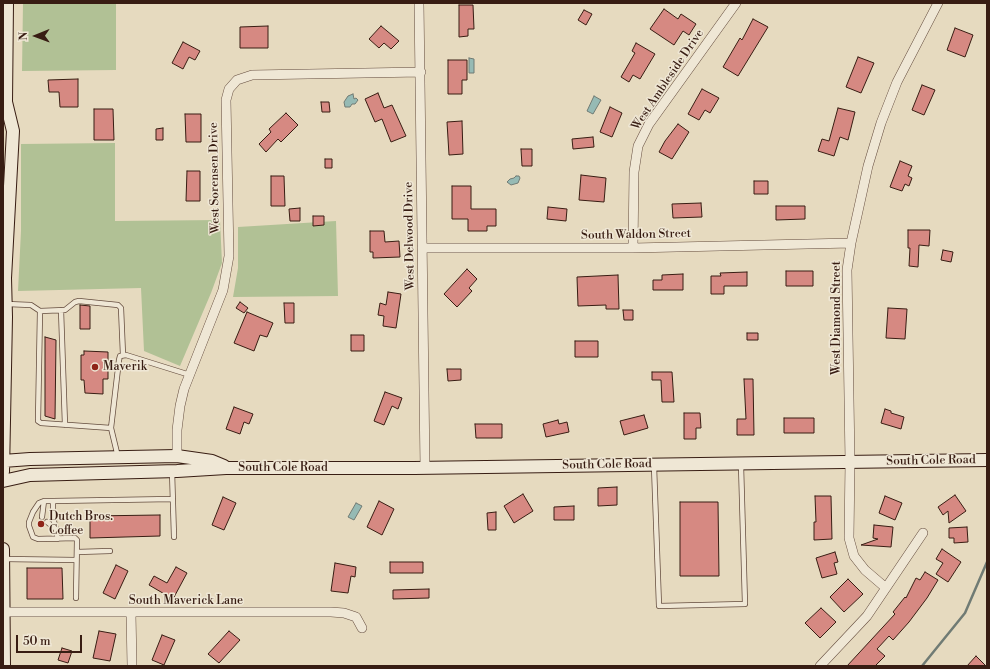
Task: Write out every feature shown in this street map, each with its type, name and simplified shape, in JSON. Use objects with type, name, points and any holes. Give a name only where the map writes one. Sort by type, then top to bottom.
[{"type":"main road","points":[[3,472],[5,278],[13,131],[4,104],[5,23],[7,3]]},
{"type":"main road","points":[[3,153],[8,201]]},
{"type":"main road","name":"South Cole Road","points":[[3,461],[30,458],[177,456],[212,461],[226,468]]},
{"type":"main road","name":"South Cole Road","points":[[147,472],[161,469],[177,456]]},
{"type":"main road","name":"South Cole Road","points":[[3,481],[30,475],[226,468],[425,468],[987,460]]},
{"type":"main road","points":[[3,549],[4,666]]},
{"type":"street","name":"West Delwood Drive","points":[[419,3],[425,468]]},
{"type":"street","name":"West Ambleside Drive","points":[[633,248],[634,172],[638,146],[649,124],[736,3]]},
{"type":"street","name":"West Diamond Street","points":[[886,588],[865,570],[854,556],[849,538],[850,462],[847,270],[851,243],[868,166],[881,123],[897,82],[938,3]]},
{"type":"street","name":"West Sorensen Drive","points":[[177,456],[178,419],[184,389],[222,290],[228,256],[226,100],[229,89],[237,80],[252,75],[421,72]]},
{"type":"street","name":"South Waldon Street","points":[[422,248],[633,248],[851,243]]},
{"type":"street","points":[[820,666],[867,616],[923,533]]},
{"type":"street","name":"South Maverick Lane","points":[[4,612],[344,613],[356,617],[362,628]]},
{"type":"street","points":[[131,613],[132,666]]},
{"type":"lane","points":[[5,304],[31,305],[40,311],[65,310],[75,302],[79,301],[118,305],[121,308],[123,355],[120,356],[119,360],[111,428],[118,457]]},
{"type":"lane","points":[[61,310],[65,425]]},
{"type":"lane","points":[[40,311],[38,421],[41,423],[111,428]]},
{"type":"lane","points":[[123,355],[190,375]]},
{"type":"lane","points":[[654,465],[658,606],[745,604],[741,463]]},
{"type":"lane","points":[[172,471],[174,536]]},
{"type":"lane","points":[[76,598],[77,540],[75,538],[38,539],[33,537],[29,526],[33,512],[39,503],[54,500],[173,499]]},
{"type":"lane","points":[[54,500],[53,518],[58,539]]},
{"type":"lane","points":[[42,518],[44,501]]},
{"type":"lane","points":[[46,522],[56,529]]},
{"type":"lane","points":[[77,552],[110,551]]},
{"type":"lane","points":[[3,559],[76,560]]},
{"type":"green space","points":[[23,3],[116,3],[116,70],[22,71]]},
{"type":"green space","points":[[115,143],[115,221],[220,220],[222,263],[180,366],[144,351],[141,288],[18,291],[21,231],[21,144]]},
{"type":"green space","points":[[336,221],[338,296],[233,297],[238,268],[238,227]]},
{"type":"water","points":[[469,58],[474,59],[474,73],[469,73]]},
{"type":"water","points":[[353,94],[354,99],[356,98],[358,100],[350,107],[345,107],[344,102],[348,96]]},
{"type":"water","points":[[594,96],[601,100],[593,114],[587,111]]},
{"type":"water","points":[[519,176],[520,178],[518,183],[511,185],[507,182],[510,179]]},
{"type":"water","points":[[356,503],[362,506],[354,520],[348,517]]},
{"type":"building","points":[[459,5],[473,5],[474,29],[468,29],[468,36],[459,37]]},
{"type":"building","points":[[664,9],[678,19],[681,14],[696,24],[689,35],[683,31],[674,45],[650,29]]},
{"type":"building","points":[[584,10],[592,14],[586,25],[578,20]]},
{"type":"building","points":[[753,19],[768,27],[738,76],[723,67],[740,38],[742,40]]},
{"type":"building","points":[[268,26],[268,48],[240,48],[240,27]]},
{"type":"building","points":[[381,26],[399,41],[391,49],[384,43],[379,48],[369,39]]},
{"type":"building","points":[[955,28],[973,35],[965,57],[947,50]]},
{"type":"building","points":[[183,42],[200,51],[195,60],[189,57],[183,69],[172,63]]},
{"type":"building","points":[[636,43],[655,54],[640,79],[633,75],[629,82],[621,77],[635,53],[632,51]]},
{"type":"building","points":[[858,57],[874,63],[861,93],[846,87]]},
{"type":"building","points":[[448,60],[467,60],[467,80],[462,80],[462,94],[448,94]]},
{"type":"building","points":[[78,79],[78,107],[60,107],[59,92],[49,92],[48,80]]},
{"type":"building","points":[[922,85],[935,90],[924,115],[912,110]]},
{"type":"building","points":[[702,89],[719,98],[710,113],[705,110],[699,120],[688,114]]},
{"type":"building","points":[[378,93],[384,108],[392,105],[406,136],[391,142],[382,119],[375,122],[365,99]]},
{"type":"building","points":[[321,102],[329,102],[330,112],[322,112]]},
{"type":"building","points":[[610,107],[622,113],[612,137],[600,132]]},
{"type":"building","points":[[838,108],[855,112],[848,140],[840,137],[834,156],[818,151],[822,139],[829,141]]},
{"type":"building","points":[[94,109],[113,109],[114,140],[94,140]]},
{"type":"building","points":[[286,113],[298,125],[281,142],[278,139],[266,152],[259,144],[271,132],[269,129]]},
{"type":"building","points":[[185,114],[201,114],[201,142],[186,142]]},
{"type":"building","points":[[462,121],[463,154],[449,155],[447,122]]},
{"type":"building","points":[[678,124],[689,132],[672,159],[659,152],[665,141]]},
{"type":"building","points":[[163,128],[163,140],[156,140],[156,129]]},
{"type":"building","points":[[593,137],[594,147],[573,149],[572,139]]},
{"type":"building","points":[[521,149],[532,149],[532,166],[522,166]]},
{"type":"building","points":[[325,159],[332,159],[332,168],[325,168]]},
{"type":"building","points":[[900,161],[912,166],[908,176],[912,178],[909,186],[905,184],[902,191],[890,187]]},
{"type":"building","points":[[187,171],[200,171],[200,201],[186,201]]},
{"type":"building","points":[[581,175],[606,178],[604,202],[579,200]]},
{"type":"building","points":[[271,176],[284,176],[285,206],[271,206]]},
{"type":"building","points":[[754,181],[768,181],[768,194],[754,194]]},
{"type":"building","points":[[452,186],[471,186],[471,209],[496,209],[496,226],[487,226],[487,231],[468,231],[468,219],[452,219]]},
{"type":"building","points":[[701,203],[702,217],[673,218],[672,204]]},
{"type":"building","points":[[776,206],[805,206],[805,219],[776,220]]},
{"type":"building","points":[[548,207],[567,209],[566,221],[547,219]]},
{"type":"building","points":[[300,208],[300,221],[290,221],[289,209]]},
{"type":"building","points":[[313,216],[324,216],[324,225],[313,226]]},
{"type":"building","points":[[908,230],[930,230],[929,246],[919,245],[918,267],[909,266],[910,248],[908,248]]},
{"type":"building","points":[[370,231],[384,231],[385,242],[399,241],[400,257],[373,258],[373,252],[370,252]]},
{"type":"building","points":[[943,250],[953,252],[951,262],[941,260]]},
{"type":"building","points":[[467,269],[477,279],[469,288],[472,291],[457,307],[444,294]]},
{"type":"building","points":[[786,271],[813,271],[813,286],[786,286]]},
{"type":"building","points":[[747,272],[747,286],[724,286],[724,294],[711,294],[711,276],[721,276],[720,273]]},
{"type":"building","points":[[683,274],[683,290],[653,290],[653,280],[662,280],[662,275]]},
{"type":"building","points":[[618,275],[619,309],[606,309],[606,305],[578,306],[577,277]]},
{"type":"building","points":[[388,292],[401,294],[396,328],[383,326],[384,316],[378,315],[380,303],[386,305]]},
{"type":"building","points":[[240,302],[248,308],[244,313],[236,308]]},
{"type":"building","points":[[284,303],[294,303],[294,323],[285,323]]},
{"type":"building","points":[[80,305],[90,306],[90,329],[80,329]]},
{"type":"building","points":[[888,308],[907,309],[905,339],[886,338]]},
{"type":"building","points":[[623,310],[633,310],[633,320],[624,320]]},
{"type":"building","points":[[247,312],[273,323],[267,337],[260,335],[254,351],[234,343]]},
{"type":"building","points":[[747,333],[758,333],[758,340],[747,340]]},
{"type":"building","points":[[351,335],[364,335],[364,351],[351,351]]},
{"type":"building","points":[[45,337],[56,340],[55,419],[45,416]]},
{"type":"building","points":[[575,341],[598,341],[598,357],[575,357]]},
{"type":"building","name":"Maverik","points":[[84,351],[108,352],[108,379],[103,379],[103,394],[85,393],[84,380],[81,380],[81,355],[84,355]]},
{"type":"building","points":[[447,369],[461,369],[461,380],[448,381]]},
{"type":"building","points":[[652,372],[672,372],[674,402],[662,402],[661,380],[652,380]]},
{"type":"building","points":[[744,379],[753,379],[754,435],[737,435],[737,419],[746,419]]},
{"type":"building","points":[[385,392],[402,398],[398,409],[392,406],[384,425],[374,421]]},
{"type":"building","points":[[234,407],[253,414],[249,424],[244,422],[240,434],[226,429]]},
{"type":"building","points":[[885,409],[891,411],[891,413],[904,417],[901,429],[881,423]]},
{"type":"building","points":[[684,413],[700,413],[701,428],[696,428],[696,439],[684,439]]},
{"type":"building","points":[[644,415],[648,428],[624,435],[620,421]]},
{"type":"building","points":[[784,418],[814,418],[814,433],[784,433]]},
{"type":"building","points":[[558,420],[559,424],[567,422],[569,432],[546,437],[543,424]]},
{"type":"building","points":[[475,424],[502,424],[502,438],[476,438]]},
{"type":"building","points":[[617,487],[617,505],[598,506],[598,488]]},
{"type":"building","points":[[523,494],[533,511],[514,523],[504,506]]},
{"type":"building","points":[[955,495],[966,511],[949,523],[948,511],[943,515],[938,507]]},
{"type":"building","points":[[815,496],[831,496],[832,539],[814,540],[814,522],[816,522]]},
{"type":"building","points":[[885,496],[902,503],[895,520],[879,513]]},
{"type":"building","points":[[223,497],[236,503],[224,530],[212,525]]},
{"type":"building","points":[[379,501],[394,509],[382,535],[367,527]]},
{"type":"building","points":[[680,502],[718,502],[719,576],[680,576]]},
{"type":"building","points":[[574,506],[574,520],[554,520],[554,507]]},
{"type":"building","points":[[496,512],[496,530],[488,530],[487,513]]},
{"type":"building","points":[[160,515],[160,536],[90,538],[90,516]]},
{"type":"building","points":[[874,525],[893,527],[891,547],[861,545],[878,539],[873,538]]},
{"type":"building","points":[[967,527],[968,542],[954,543],[954,538],[949,538],[949,528]]},
{"type":"building","points":[[942,549],[961,562],[948,582],[936,574],[943,563],[936,559]]},
{"type":"building","points":[[835,552],[838,562],[834,563],[837,574],[822,578],[816,558]]},
{"type":"building","points":[[390,562],[423,562],[423,573],[390,573]]},
{"type":"building","points":[[335,563],[356,567],[355,577],[351,576],[348,593],[331,591]]},
{"type":"building","points":[[116,565],[128,571],[115,599],[103,593]]},
{"type":"building","points":[[176,567],[187,573],[173,599],[149,585],[154,576],[167,583]]},
{"type":"building","points":[[27,568],[62,568],[63,599],[27,599]]},
{"type":"building","points":[[925,572],[938,580],[909,622],[893,640],[889,636],[877,649],[885,656],[875,666],[847,666],[895,614],[893,612],[905,597],[906,598],[916,578],[920,580]]},
{"type":"building","points":[[848,579],[863,594],[844,612],[830,597]]},
{"type":"building","points":[[429,589],[429,598],[393,599],[393,590]]},
{"type":"building","points":[[821,608],[836,622],[820,638],[805,623]]},
{"type":"building","points":[[99,631],[116,634],[110,661],[93,658]]},
{"type":"building","points":[[229,631],[240,640],[219,663],[208,654]]},
{"type":"building","points":[[162,635],[175,640],[164,665],[152,660]]},
{"type":"building","points":[[62,648],[72,651],[68,663],[58,660]]},
{"type":"building","points":[[976,656],[986,666],[967,666]]},
{"type":"waterway","points":[[922,666],[965,613],[987,562]]},
{"type":"place","name":"Maverik","points":[[95,367]]},
{"type":"place","name":"Dutch Bros. Coffee","points":[[41,524]]}]
